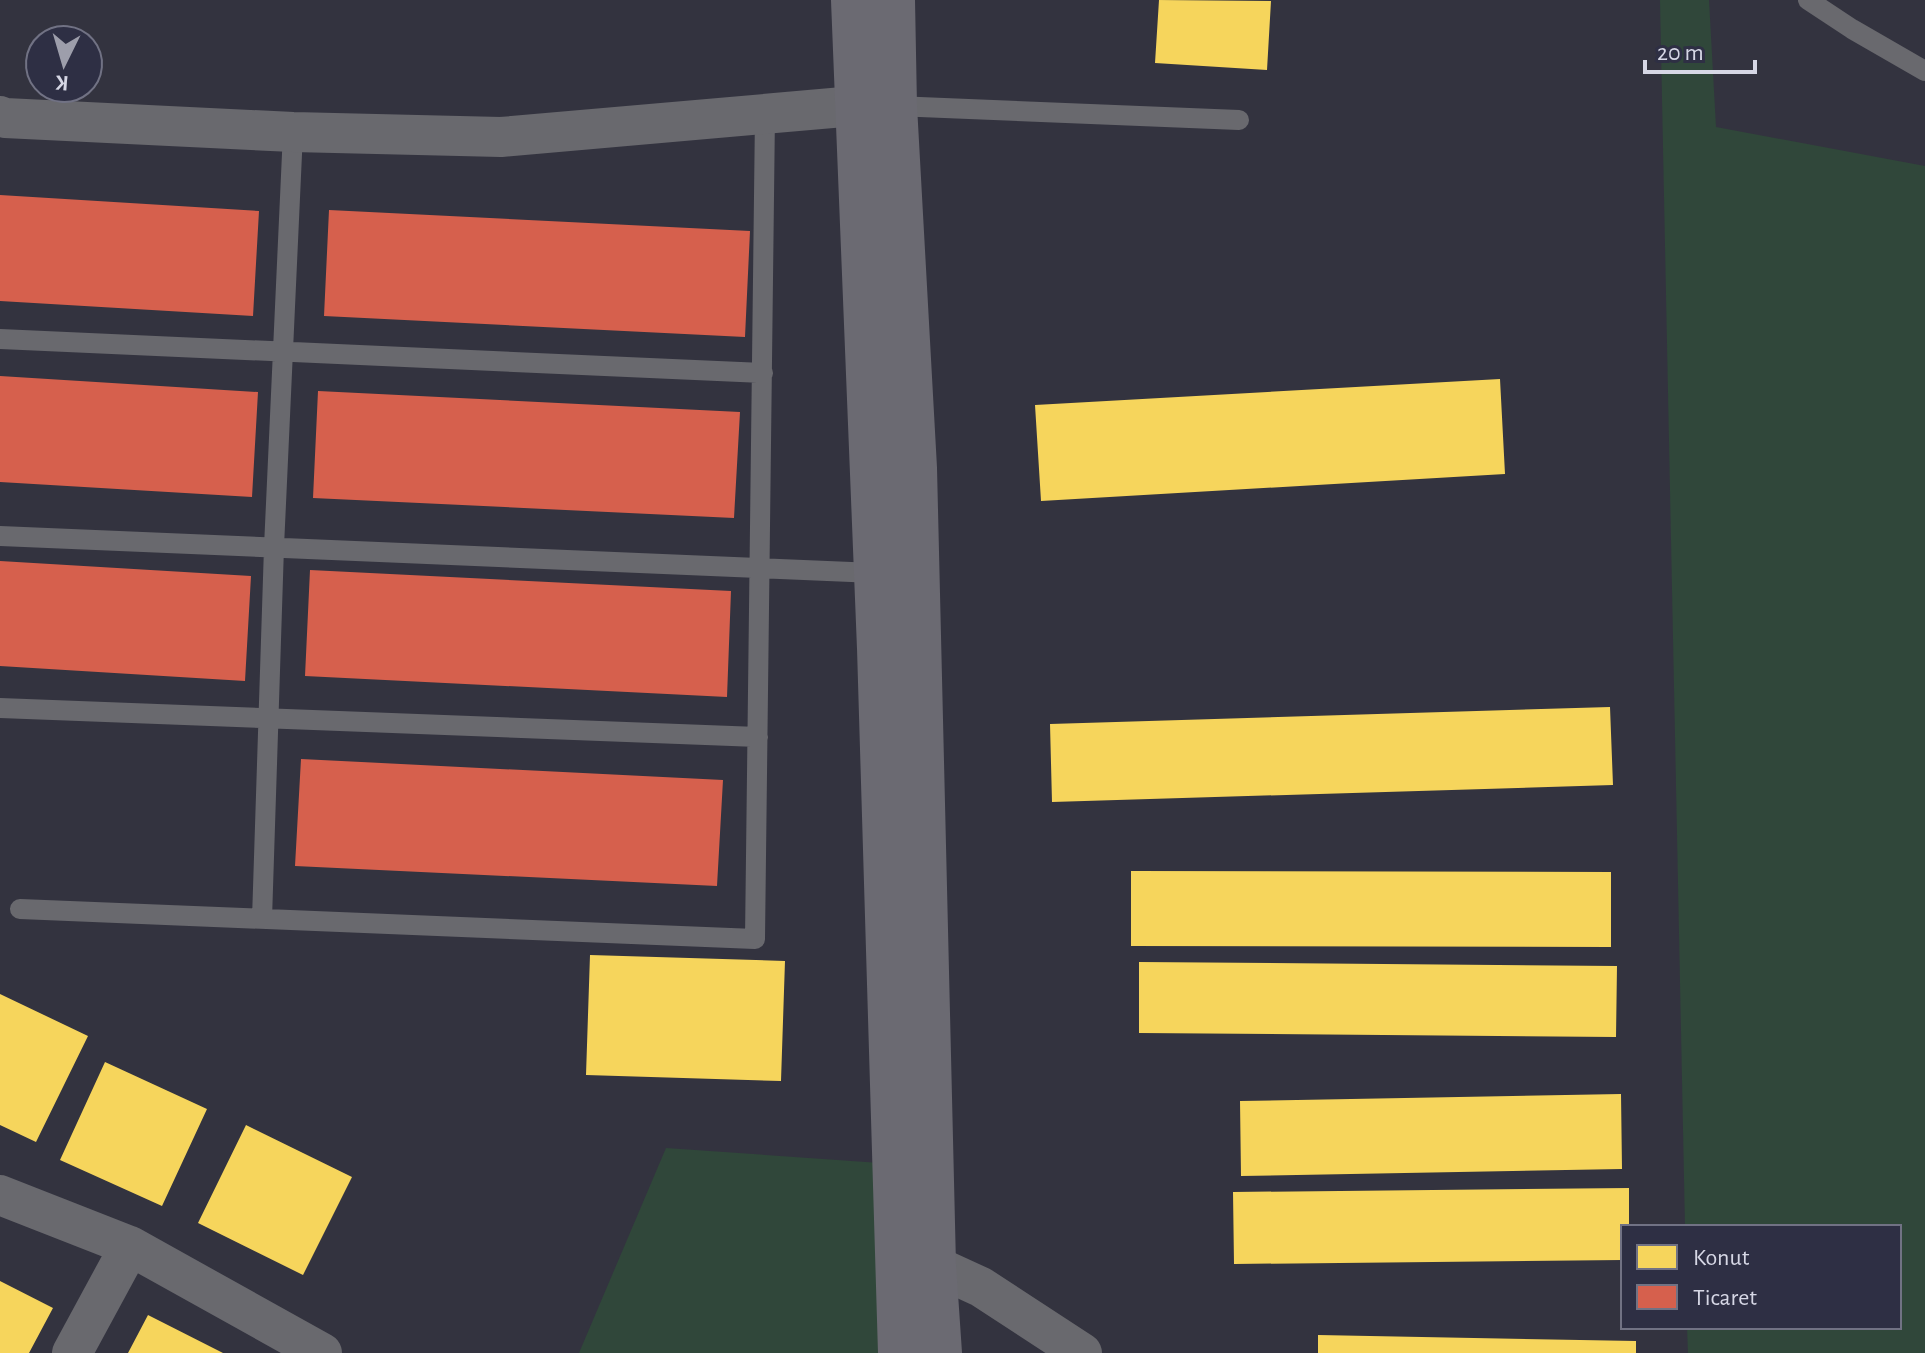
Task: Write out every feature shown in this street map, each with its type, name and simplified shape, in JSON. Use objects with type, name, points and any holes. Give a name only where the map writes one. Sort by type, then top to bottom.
[{"type":"street","points":[[853,0],[875,106],[915,468],[916,1257],[900,1353]]},
{"type":"street","points":[[893,0],[875,106],[875,573],[916,1257],[940,1353]]},
{"type":"street","points":[[0,116],[293,132],[501,137],[875,106]]},
{"type":"street","points":[[0,1195],[130,1246],[322,1353]]},
{"type":"street","points":[[72,1353],[130,1246]]},
{"type":"street","points":[[916,1257],[981,1287],[1082,1353]]},
{"type":"street","points":[[981,1287],[1036,1353]]},
{"type":"lane","points":[[1808,0],[1925,71]]},
{"type":"lane","points":[[875,106],[1239,120]]},
{"type":"lane","points":[[20,909],[755,939],[765,114]]},
{"type":"lane","points":[[262,919],[274,547],[293,132]]},
{"type":"lane","points":[[0,339],[763,373]]},
{"type":"lane","points":[[0,536],[875,573]]},
{"type":"lane","points":[[0,708],[758,737]]},
{"type":"green space","points":[[1660,0],[1709,0],[1716,127],[1925,166],[1925,1353],[1688,1353],[1687,1329],[1901,1329],[1901,1225],[1685,1225]]},
{"type":"green space","points":[[666,1148],[880,1163],[887,1353],[579,1353]]},
{"type":"building: Konut","points":[[1159,0],[1271,1],[1267,70],[1155,63]]},
{"type":"building: Konut","points":[[1500,379],[1505,474],[1041,501],[1035,405]]},
{"type":"building: Konut","points":[[1610,707],[1613,785],[1052,802],[1050,724]]},
{"type":"building: Konut","points":[[1131,871],[1611,872],[1611,947],[1131,946]]},
{"type":"building: Konut","points":[[590,955],[785,961],[781,1081],[586,1075]]},
{"type":"building: Konut","points":[[1139,962],[1617,966],[1616,1037],[1139,1033]]},
{"type":"building: Konut","points":[[0,994],[88,1036],[36,1142],[0,1125]]},
{"type":"building: Konut","points":[[105,1062],[207,1109],[162,1206],[60,1160]]},
{"type":"building: Konut","points":[[1621,1094],[1622,1169],[1241,1176],[1240,1101]]},
{"type":"building: Konut","points":[[246,1125],[352,1177],[303,1275],[198,1223]]},
{"type":"building: Konut","points":[[1629,1188],[1629,1225],[1621,1225],[1621,1260],[1234,1264],[1233,1192]]},
{"type":"building: Konut","points":[[0,1281],[53,1308],[29,1353],[0,1353]]},
{"type":"building: Konut","points":[[148,1315],[223,1353],[128,1353]]},
{"type":"building: Konut","points":[[1318,1335],[1636,1341],[1636,1353],[1318,1353]]},
{"type":"building: Ticaret","points":[[0,195],[259,211],[253,316],[0,301]]},
{"type":"building: Ticaret","points":[[329,210],[750,231],[745,337],[324,316]]},
{"type":"building: Ticaret","points":[[0,376],[258,392],[252,497],[0,482]]},
{"type":"building: Ticaret","points":[[318,391],[740,412],[734,518],[313,498]]},
{"type":"building: Ticaret","points":[[0,561],[251,576],[245,681],[0,666]]},
{"type":"building: Ticaret","points":[[310,570],[731,591],[727,697],[305,676]]},
{"type":"building: Ticaret","points":[[301,759],[723,780],[717,886],[295,866]]}]
